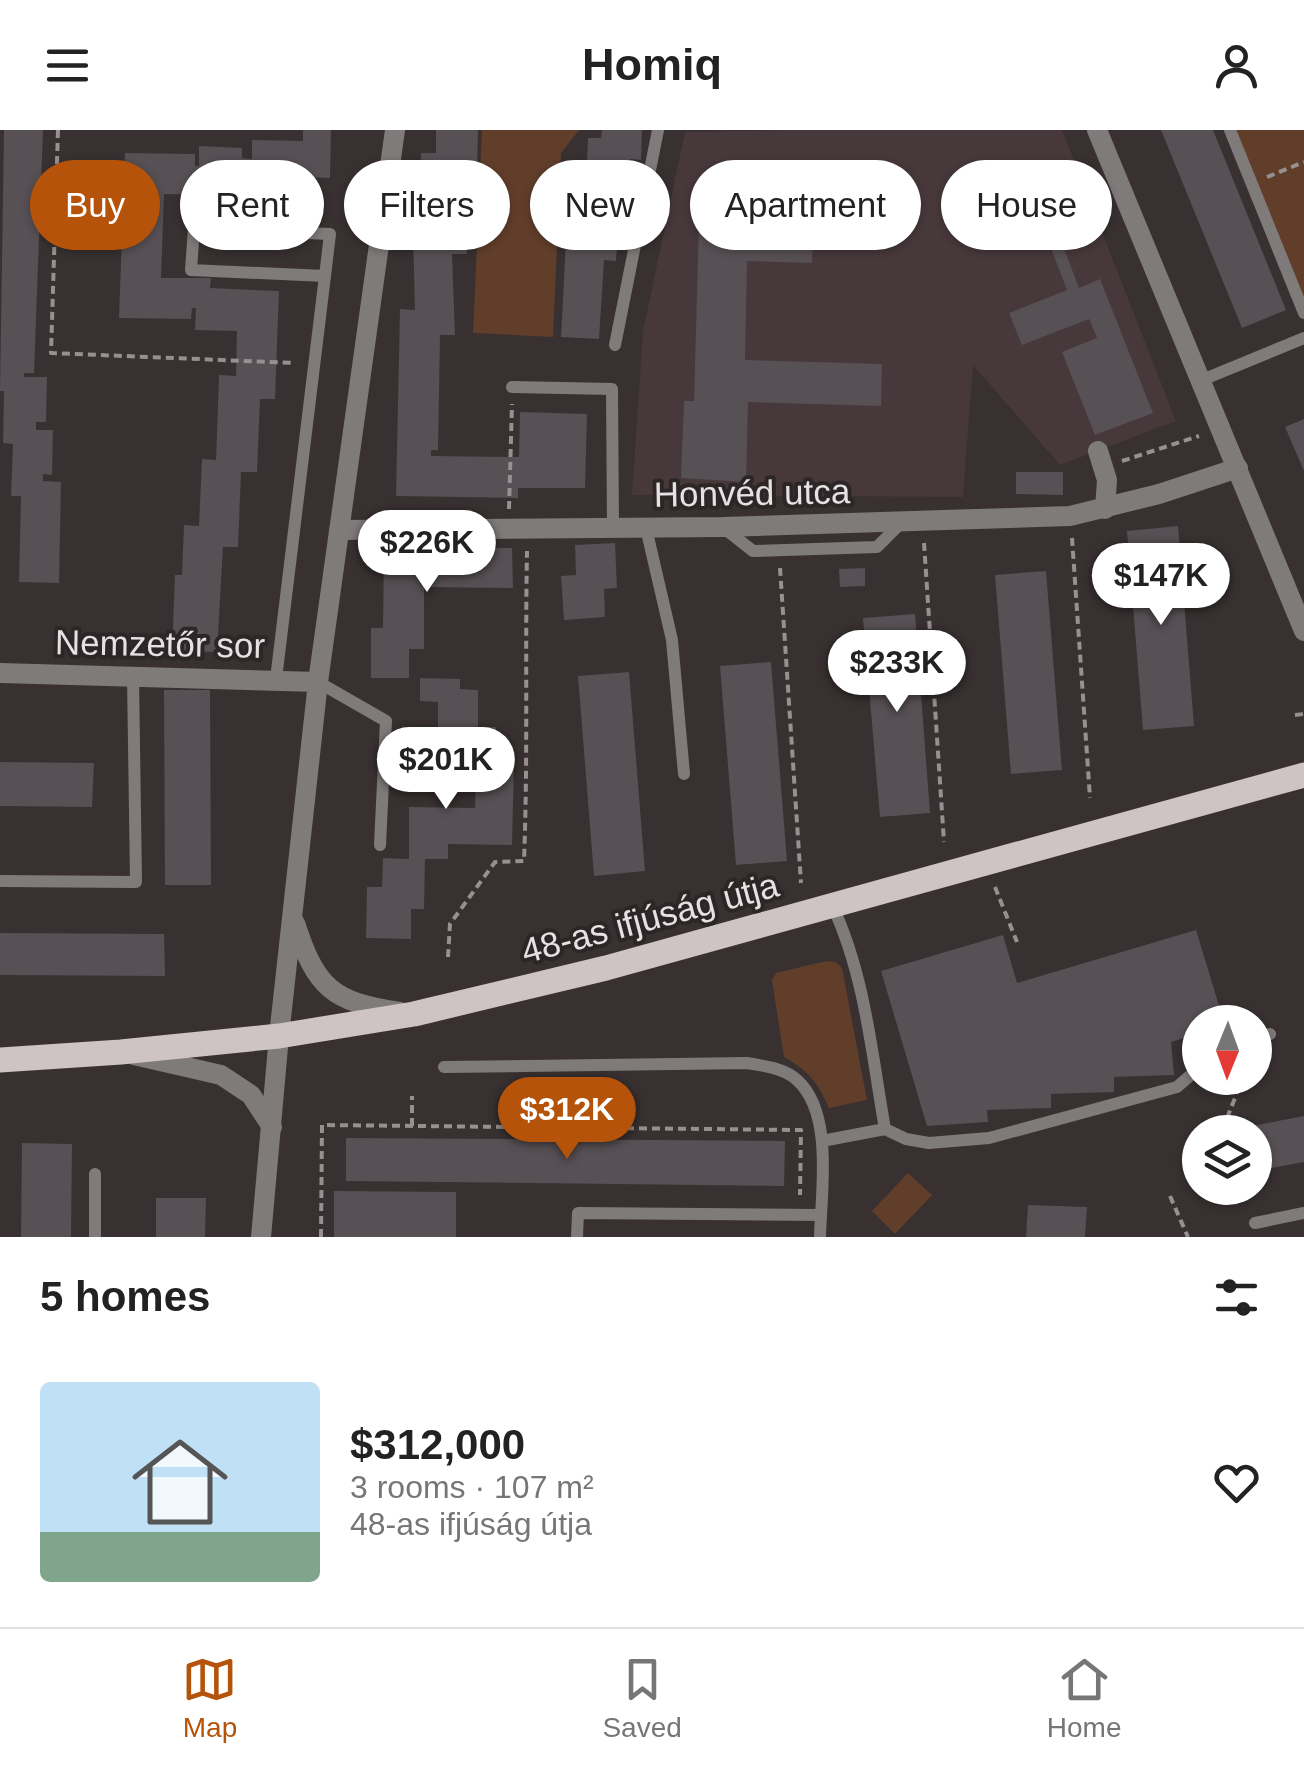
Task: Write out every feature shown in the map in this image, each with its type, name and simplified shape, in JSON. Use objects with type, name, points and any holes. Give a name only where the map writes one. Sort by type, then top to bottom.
[{"type":"main road","name":"48-as ifjúság útja","points":[[0,1060],[278,1036],[414,1014],[606,968],[1292,778]]},
{"type":"street","points":[[261,1237],[278,1036],[318,682],[395,130]]},
{"type":"street","points":[[1097,130],[1304,631]]},
{"type":"street","points":[[1101,459],[1108,494],[1105,509]]},
{"type":"street","name":"Honvéd utca","points":[[339,530],[723,527],[1070,516],[1238,468]]},
{"type":"street","name":"Nemzetőr sor","points":[[0,673],[318,682]]},
{"type":"street","points":[[1292,778],[1304,762]]},
{"type":"street","points":[[292,916],[308,962],[327,987],[359,1006],[414,1014]]},
{"type":"street","points":[[121,1052],[221,1075],[251,1095],[272,1127]]},
{"type":"lane","points":[[616,345],[658,130]]},
{"type":"lane","points":[[1230,130],[1304,313]]},
{"type":"lane","points":[[276,680],[314,364],[325,276],[330,234],[194,228],[192,270],[325,276]]},
{"type":"lane","points":[[1202,380],[1304,338]]},
{"type":"lane","points":[[512,387],[612,389],[613,528]]},
{"type":"lane","points":[[723,527],[752,551],[876,547],[913,521]]},
{"type":"lane","points":[[646,528],[672,640],[684,774]]},
{"type":"lane","points":[[0,881],[136,882],[133,676]]},
{"type":"lane","points":[[318,682],[386,721],[380,845]]},
{"type":"lane","points":[[834,906],[858,974],[885,1129]]},
{"type":"lane","points":[[444,1067],[746,1062],[775,1067],[796,1078],[811,1097],[820,1118],[820,1237]]},
{"type":"lane","points":[[822,1141],[885,1129],[929,1144],[989,1138],[1176,1087],[1182,1082]]},
{"type":"lane","points":[[95,1174],[95,1237]]},
{"type":"lane","points":[[578,1237],[578,1213],[820,1215]]},
{"type":"lane","points":[[1255,1223],[1304,1213]]},
{"type":"path","points":[[58,130],[51,353],[314,364]]},
{"type":"path","points":[[1254,183],[1304,162]]},
{"type":"path","points":[[448,957],[450,924],[494,862],[524,861],[528,749],[512,387]]},
{"type":"path","points":[[1101,459],[1222,429]]},
{"type":"path","points":[[1070,516],[1090,798]]},
{"type":"path","points":[[913,521],[944,842]]},
{"type":"path","points":[[779,550],[800,883]]},
{"type":"path","points":[[1295,715],[1304,714]]},
{"type":"path","points":[[986,864],[1017,942]]},
{"type":"path","points":[[412,1096],[412,1126]]},
{"type":"path","points":[[321,1237],[322,1125],[800,1130],[800,1215]]},
{"type":"path","points":[[1170,1196],[1188,1237]]},
{"type":"shaded area","points":[[482,130],[579,130],[561,153],[561,160],[530,160],[530,250],[557,250],[553,337],[473,333],[477,250],[510,250],[510,160],[481,160]]},
{"type":"shaded area","points":[[1062,130],[1074,160],[941,160],[941,250],[1109,250],[1176,421],[1060,465],[973,365],[963,497],[632,495],[643,331],[660,250],[670,250],[670,203],[685,132]]},
{"type":"shaded area","points":[[1230,130],[1304,130],[1304,313]]},
{"type":"shaded area","points":[[826,961],[842,968],[867,1100],[829,1108],[811,1078],[784,1057],[772,980],[776,973]]},
{"type":"shaded area","points":[[908,1173],[932,1195],[895,1234],[872,1211]]},
{"type":"building","points":[[4,130],[43,130],[42,160],[30,160],[30,250],[39,250],[34,373],[24,373],[24,377],[47,377],[46,422],[36,422],[36,430],[53,430],[52,475],[43,474],[43,481],[61,482],[59,583],[19,582],[21,496],[11,496],[13,444],[3,443],[4,391],[0,391]]},
{"type":"building","points":[[303,130],[331,130],[330,178],[324,178],[324,160],[199,160],[199,146],[242,148],[242,158],[252,159],[252,140],[303,141]]},
{"type":"building","points":[[436,130],[478,130],[477,160],[421,160],[421,153],[436,153]]},
{"type":"building","points":[[602,130],[642,130],[641,160],[587,160],[588,138],[601,138]]},
{"type":"building","points":[[1161,130],[1213,130],[1286,310],[1242,328]]},
{"type":"building","points":[[125,153],[195,154],[195,160],[180,160],[180,194],[164,194],[161,278],[211,278],[210,288],[279,291],[275,399],[260,399],[257,472],[241,472],[238,547],[223,547],[217,652],[172,651],[175,575],[182,575],[184,525],[199,526],[202,459],[216,460],[219,375],[236,376],[237,331],[195,330],[196,308],[192,308],[191,319],[119,318],[121,250],[160,250],[160,160],[125,160]]},
{"type":"building","points":[[413,250],[467,250],[467,254],[452,254],[455,335],[440,335],[438,450],[431,450],[431,456],[519,457],[520,412],[587,414],[585,488],[518,488],[518,498],[396,496],[400,309],[415,310]]},
{"type":"building","points":[[565,250],[617,250],[616,261],[604,260],[599,339],[561,337]]},
{"type":"building","points":[[698,250],[812,250],[812,263],[747,261],[745,360],[882,364],[881,406],[748,402],[746,482],[681,478],[684,401],[694,401]]},
{"type":"building","points":[[1052,250],[1065,250],[1079,288],[1100,279],[1153,413],[1095,435],[1062,352],[1097,338],[1089,319],[1022,345],[1009,313],[1067,290]]},
{"type":"building","points":[[1304,419],[1304,471],[1285,427]]},
{"type":"building","points":[[1016,472],[1063,472],[1063,495],[1016,494]]},
{"type":"building","points":[[1178,526],[1194,726],[1143,730],[1127,531]]},
{"type":"building","points":[[615,543],[617,588],[604,589],[605,617],[564,620],[561,576],[576,575],[575,545]]},
{"type":"building","points":[[384,547],[512,548],[513,588],[424,587],[424,649],[409,649],[409,678],[371,678],[371,628],[383,628]]},
{"type":"building","points":[[865,568],[865,586],[840,587],[839,569]]},
{"type":"building","points":[[1046,571],[1062,770],[1011,774],[995,575]]},
{"type":"building","points":[[915,614],[930,813],[880,817],[863,618]]},
{"type":"building","points":[[771,662],[787,861],[736,865],[720,666]]},
{"type":"building","points":[[629,672],[645,871],[594,876],[578,676]]},
{"type":"building","points":[[420,678],[460,679],[460,689],[478,690],[478,727],[496,727],[496,764],[514,764],[512,845],[448,844],[448,859],[425,859],[424,909],[411,909],[411,939],[366,938],[367,887],[382,887],[383,858],[409,859],[409,807],[475,808],[476,776],[457,776],[457,739],[438,739],[438,702],[420,701]]},
{"type":"building","points":[[164,690],[210,690],[211,885],[165,885]]},
{"type":"building","points":[[0,762],[94,763],[92,807],[0,806]]},
{"type":"building","points":[[1196,930],[1219,1005],[1182,1005],[1182,1039],[1171,1042],[1174,1075],[1114,1077],[1114,1092],[1051,1094],[1051,1108],[987,1110],[988,1122],[927,1126],[881,971],[1003,935],[1017,983]]},
{"type":"building","points":[[0,933],[164,934],[165,976],[0,975]]},
{"type":"building","points":[[1304,1116],[1304,1162],[1272,1168],[1272,1122]]},
{"type":"building","points":[[346,1138],[785,1141],[784,1186],[346,1181]]},
{"type":"building","points":[[22,1143],[72,1144],[71,1237],[21,1237]]},
{"type":"building","points":[[334,1191],[456,1192],[456,1237],[334,1237]]},
{"type":"building","points":[[156,1198],[206,1198],[205,1237],[156,1237]]},
{"type":"building","points":[[1028,1205],[1087,1207],[1085,1237],[1026,1237]]}]
